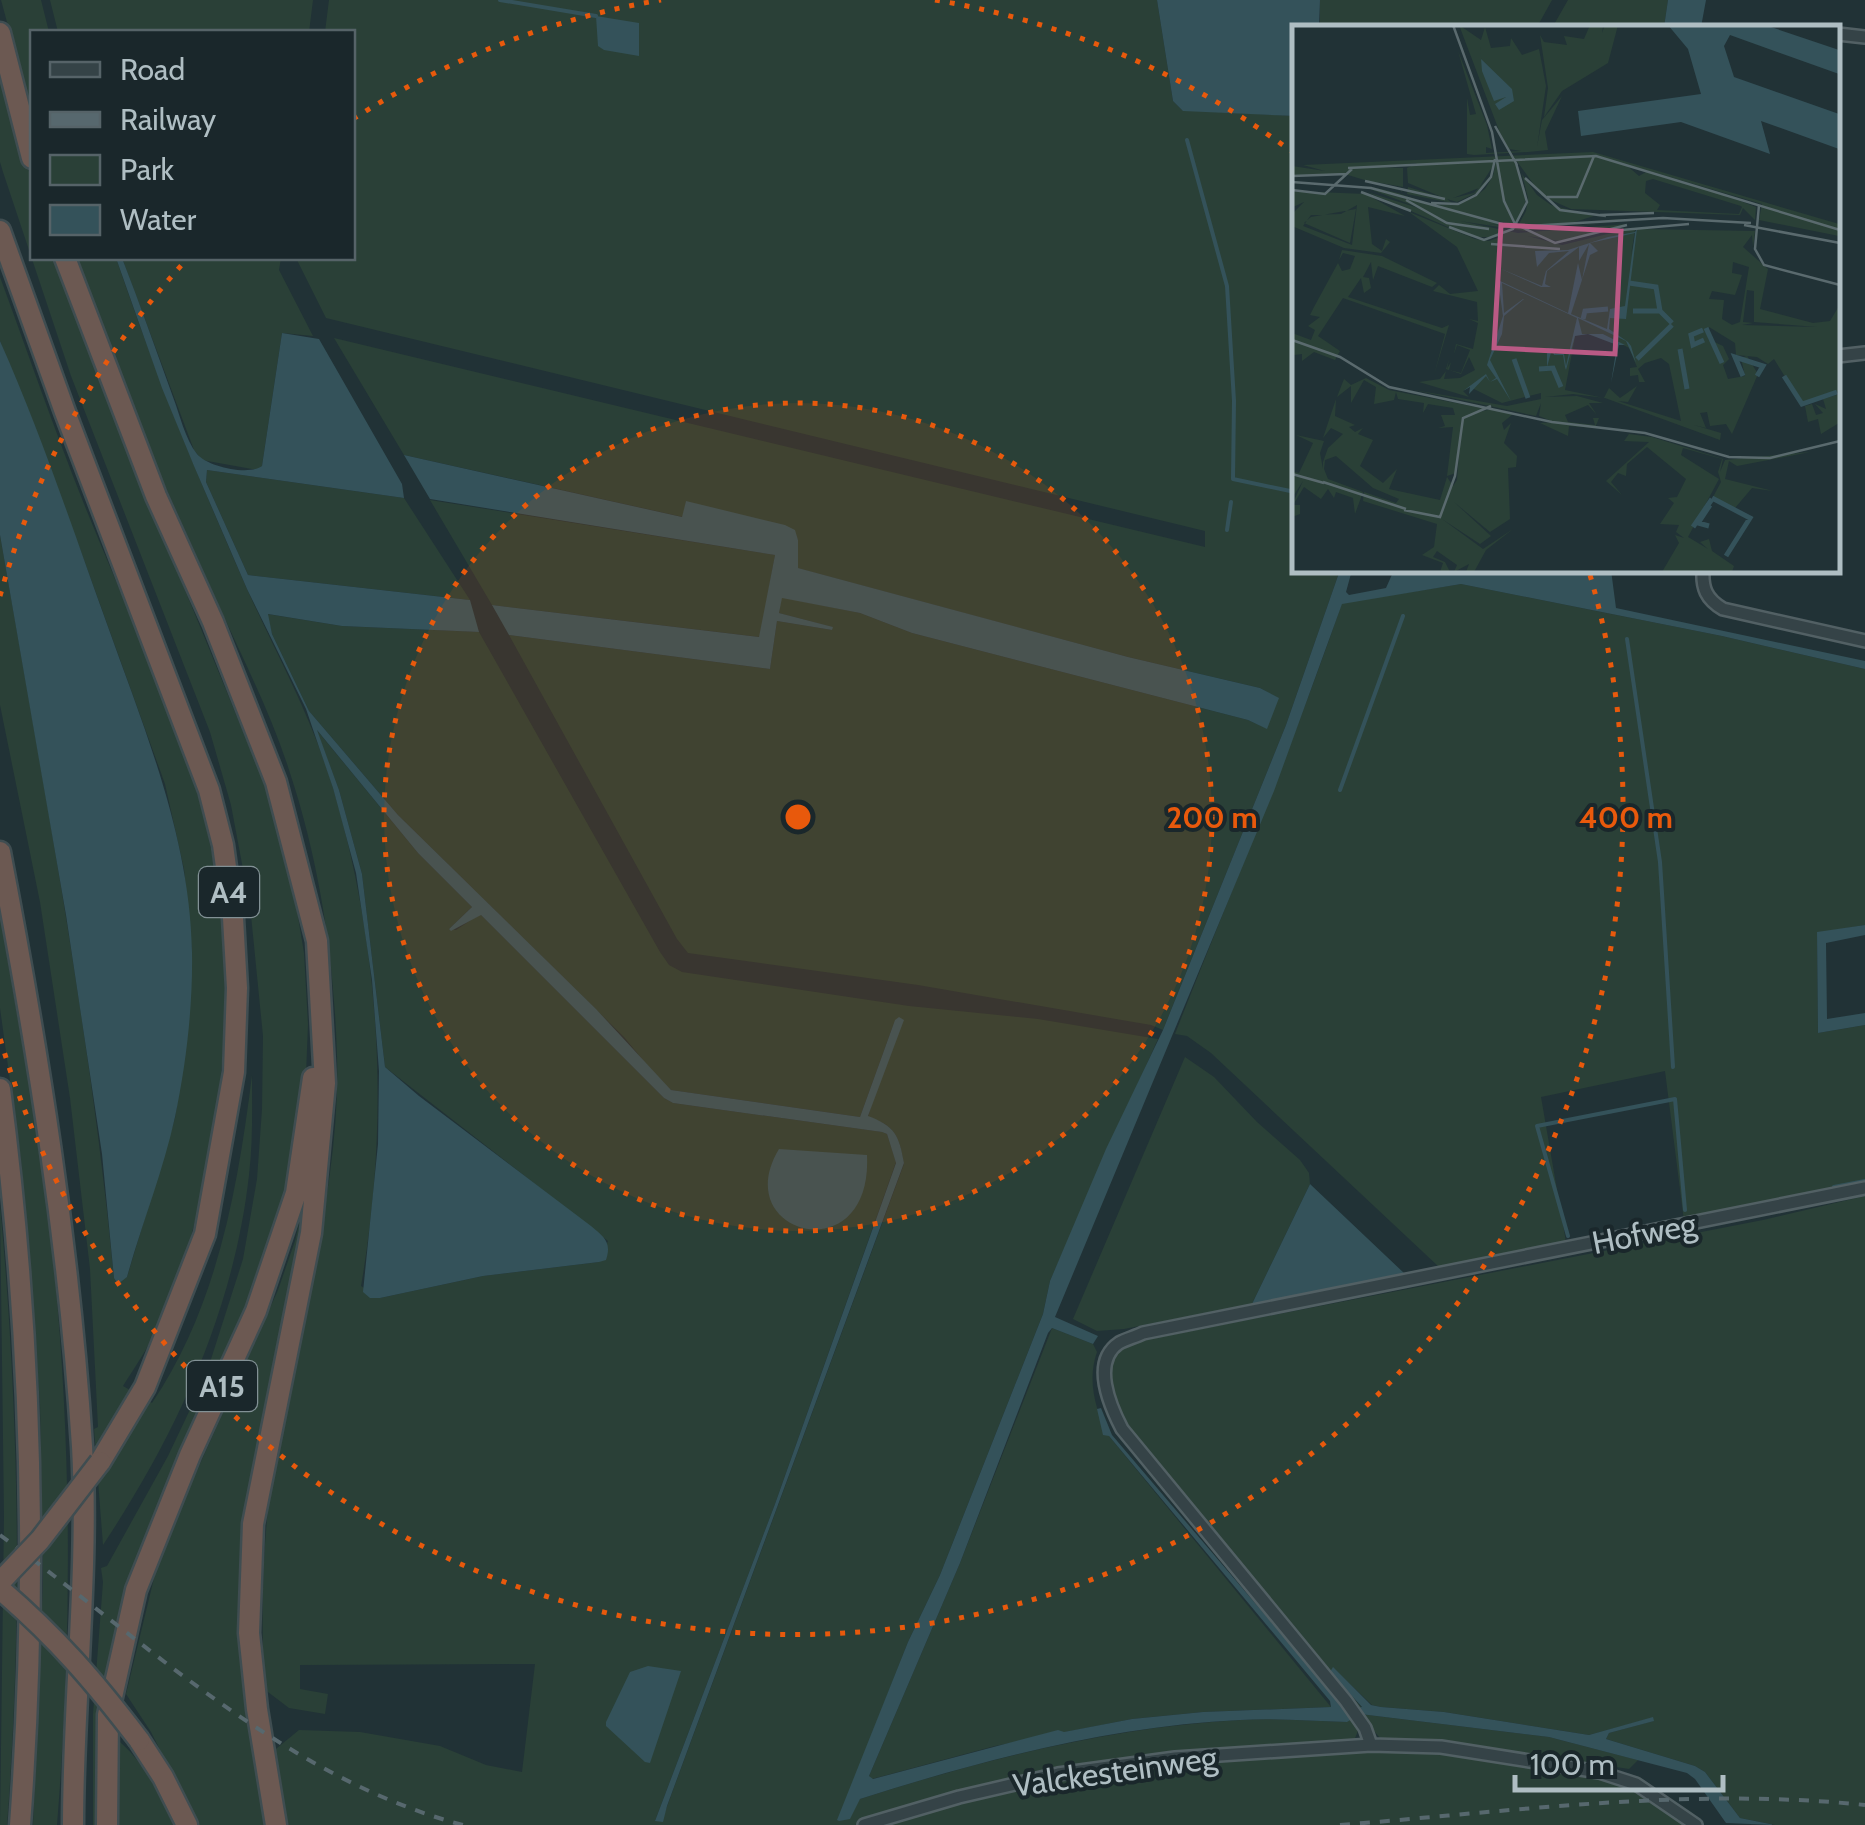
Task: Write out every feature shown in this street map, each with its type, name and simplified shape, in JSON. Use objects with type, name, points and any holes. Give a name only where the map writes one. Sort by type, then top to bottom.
[{"type":"highway","points":[[0,33],[30,150]]},
{"type":"highway","name":"A4","points":[[0,231],[209,790],[233,918],[237,988],[234,1072],[206,1234],[144,1387],[100,1462],[0,1586]]},
{"type":"highway","name":"A15","points":[[67,260],[156,496],[213,622],[276,782],[317,942],[326,1083],[311,1233],[253,1524],[249,1633],[276,1825]]},
{"type":"highway","points":[[0,852],[58,1187],[82,1447],[83,1518],[71,1825]]},
{"type":"highway","name":"A15","points":[[107,1825],[108,1715],[136,1590],[190,1456],[256,1311],[296,1193],[315,1067],[317,942]]},
{"type":"highway","points":[[0,1089],[30,1460],[30,1640],[20,1825]]},
{"type":"highway","points":[[0,1586],[52,1634],[96,1683],[163,1777],[186,1825]]},
{"type":"street","points":[[1840,34],[1865,37]]},
{"type":"street","points":[[1840,356],[1865,353]]},
{"type":"street","points":[[1703,572],[1705,591],[1711,601],[1723,608],[1865,641]]},
{"type":"street","name":"Hofweg","points":[[1371,1745],[1365,1728],[1346,1701],[1122,1428],[1107,1394],[1105,1372],[1108,1357],[1117,1344],[1142,1334],[1865,1188]]},
{"type":"street","name":"Valckesteinweg","points":[[864,1825],[1058,1774],[1175,1758],[1371,1745],[1441,1747],[1599,1772],[1636,1784],[1696,1825]]},
{"type":"green space","points":[[1,0],[41,0],[48,30],[30,30],[30,107]]},
{"type":"green space","points":[[50,0],[313,0],[309,30],[58,30]]},
{"type":"green space","points":[[329,0],[1157,0],[1173,101],[1182,110],[1292,116],[1292,572],[1339,572],[1286,725],[1163,1030],[918,985],[688,953],[509,635],[770,669],[777,621],[832,630],[779,613],[781,597],[860,613],[912,633],[1248,720],[1266,728],[1278,698],[1260,688],[1128,657],[797,568],[798,539],[686,502],[683,517],[404,455],[334,338],[1205,547],[1205,531],[326,318],[297,260],[355,260],[355,30],[325,30]]},
{"type":"green space","points":[[1320,0],[1552,0],[1538,25],[1320,25]]},
{"type":"green space","points":[[1568,0],[1668,0],[1664,25],[1554,25]]},
{"type":"green space","points":[[0,71],[30,175],[30,253],[3,172]]},
{"type":"green space","points":[[32,260],[58,260],[96,373],[270,797],[291,874],[304,953],[308,1024],[305,1099],[293,1180],[269,1263],[135,1582],[102,1825],[93,1825],[93,1714],[101,1568],[107,1566],[168,1456],[205,1378],[243,1259],[257,1179],[263,1036],[248,885],[210,732],[71,376]]},
{"type":"green space","points":[[78,260],[117,260],[194,466],[305,713],[334,791],[362,913],[376,1037],[376,1161],[361,1286],[380,1298],[483,1276],[599,1262],[608,1241],[385,1067],[362,874],[339,790],[316,729],[418,853],[472,907],[449,929],[456,930],[480,914],[664,1098],[673,1103],[887,1134],[896,1162],[775,1504],[655,1821],[662,1820],[904,1164],[894,1133],[868,1117],[895,1020],[860,1117],[671,1090],[624,1037],[398,815],[309,711],[272,634],[267,614],[342,626],[479,632],[660,952],[669,965],[682,972],[909,1006],[1038,1019],[1158,1039],[1050,1281],[1043,1314],[842,1811],[860,1799],[953,1771],[1143,1730],[1253,1719],[1346,1722],[1352,1717],[1359,1728],[1354,1741],[1057,1769],[955,1793],[855,1825],[282,1825],[271,1753],[299,1730],[360,1732],[440,1746],[486,1765],[522,1772],[535,1664],[300,1665],[300,1689],[328,1694],[325,1714],[289,1708],[264,1689],[267,1515],[332,1156],[337,1055],[329,948],[310,842],[283,752],[142,434]]},
{"type":"green space","points":[[123,260],[281,260],[279,270],[313,336],[282,333],[262,466],[257,470],[202,460],[194,450]]},
{"type":"green space","points":[[0,277],[73,476],[183,750],[208,833],[217,881],[223,929],[224,1025],[207,1168],[174,1289],[154,1335],[123,1386],[152,1403],[174,1366],[209,1287],[240,1160],[252,1075],[249,1175],[230,1274],[216,1322],[178,1414],[103,1545],[94,1429],[98,1427],[90,1269],[70,1098],[40,902],[0,705],[0,535],[79,998],[114,1278],[127,1277],[175,1118],[192,952],[184,869],[165,784],[0,341]]},
{"type":"green space","points":[[207,470],[404,498],[470,600],[248,575],[206,482]]},
{"type":"green space","points":[[430,500],[775,555],[760,637],[492,605]]},
{"type":"green space","points":[[1461,584],[1865,669],[1865,925],[1817,933],[1818,1033],[1865,1025],[1865,1184],[1684,1221],[1665,1071],[1541,1097],[1566,1242],[1439,1267],[1211,1053],[1187,1036],[1175,1034],[1342,603]]},
{"type":"green space","points":[[0,914],[45,1189],[63,1377],[68,1601],[57,1825],[33,1825],[43,1584],[40,1404],[21,1161],[0,1008]]},
{"type":"green space","points":[[1185,1057],[1214,1077],[1300,1160],[1309,1173],[1310,1184],[1252,1304],[1097,1331],[1073,1319]]},
{"type":"green space","points":[[313,1166],[247,1546],[269,1825],[198,1825],[151,1732],[126,1694],[155,1574],[278,1290],[295,1241]]},
{"type":"green space","points":[[1865,1196],[1865,1825],[1775,1825],[1740,1818],[1705,1772],[1695,1766],[1606,1739],[1609,1733],[1653,1721],[1652,1718],[1589,1735],[1444,1712],[1381,1707],[1372,1705],[1333,1668],[1331,1672],[1362,1708],[1355,1708],[1124,1427],[1110,1389],[1110,1366],[1115,1356],[1140,1341],[1763,1220]]},
{"type":"green space","points":[[0,1205],[17,1515],[7,1825],[0,1825],[4,1516]]},
{"type":"green space","points":[[1052,1328],[1093,1344],[1097,1352],[1094,1395],[1109,1436],[1331,1707],[1132,1719],[995,1746],[872,1779],[869,1776],[960,1563]]},
{"type":"green space","points":[[1360,1714],[1549,1737],[1638,1760],[1629,1769],[1449,1741],[1380,1738]]},
{"type":"green space","points":[[120,1742],[144,1770],[173,1825],[118,1825]]},
{"type":"green space","points":[[1365,1751],[1471,1755],[1576,1772],[1642,1795],[1687,1825],[879,1825],[985,1796],[1129,1769],[1215,1759]]},
{"type":"water","points":[[1157,0],[1320,0],[1319,25],[1292,25],[1292,116],[1183,111],[1173,101]]},
{"type":"water","points":[[1668,0],[1706,0],[1701,25],[1664,25]]},
{"type":"water","points":[[596,16],[639,23],[639,56],[598,46]]},
{"type":"water","points":[[117,260],[123,260],[189,441],[197,454],[210,463],[239,470],[262,466],[282,333],[319,339],[402,484],[404,498],[207,470],[206,482],[248,575],[470,600],[479,632],[342,626],[268,614],[272,634],[309,711],[398,815],[596,1009],[671,1090],[860,1117],[895,1020],[904,1020],[868,1116],[894,1133],[904,1163],[663,1822],[655,1821],[775,1504],[896,1163],[887,1134],[673,1103],[664,1098],[481,915],[449,929],[472,907],[418,853],[317,730],[339,790],[362,874],[385,1067],[591,1226],[603,1237],[608,1249],[606,1260],[599,1262],[483,1276],[380,1298],[370,1298],[363,1292],[378,1144],[379,1071],[372,980],[356,873],[306,709],[247,589],[162,388]]},
{"type":"water","points":[[0,341],[43,446],[150,744],[174,826],[189,909],[191,993],[179,1097],[165,1158],[127,1277],[118,1284],[114,1278],[102,1154],[66,915],[0,535]]},
{"type":"water","points":[[404,455],[682,517],[686,501],[785,525],[795,530],[798,568],[1128,657],[1260,688],[1279,698],[1267,729],[1248,720],[912,633],[860,613],[782,598],[779,613],[833,627],[832,630],[777,621],[770,669],[509,635],[492,605],[759,637],[775,555],[430,499]]},
{"type":"water","points":[[1339,572],[1351,572],[1346,592],[1349,595],[1386,588],[1393,572],[1611,572],[1616,608],[1865,661],[1865,669],[1461,584],[1342,604],[1274,791],[1055,1317],[1098,1336],[1093,1344],[1052,1328],[1048,1333],[960,1563],[869,1776],[873,1779],[1058,1730],[1203,1712],[1331,1707],[1330,1701],[1109,1436],[1103,1435],[1097,1409],[1101,1408],[1112,1435],[1346,1710],[1362,1707],[1330,1672],[1333,1667],[1371,1705],[1381,1707],[1444,1712],[1589,1735],[1653,1717],[1654,1721],[1609,1733],[1606,1739],[1695,1766],[1705,1772],[1740,1818],[1775,1825],[1726,1823],[1687,1773],[1549,1737],[1360,1714],[1347,1722],[1240,1720],[1096,1737],[953,1771],[860,1799],[850,1819],[837,1820],[908,1642],[940,1575],[1043,1314],[1050,1281],[1106,1149],[1163,1030],[1286,725]]},
{"type":"water","points":[[1865,925],[1865,935],[1826,943],[1827,1019],[1865,1013],[1865,1025],[1818,1033],[1817,932]]},
{"type":"water","points":[[779,1149],[867,1155],[863,1192],[848,1216],[828,1228],[806,1228],[786,1220],[772,1203],[768,1179]]},
{"type":"water","points":[[1310,1184],[1405,1274],[1252,1304]]},
{"type":"water","points":[[648,1666],[681,1671],[650,1763],[606,1726],[630,1672]]},
{"type":"waterway","points":[[500,0],[596,16]]},
{"type":"waterway","points":[[1187,140],[1227,286],[1234,401],[1233,479],[1292,491]]},
{"type":"waterway","points":[[1227,530],[1231,502]]},
{"type":"waterway","points":[[1340,790],[1403,616]]},
{"type":"waterway","points":[[1627,639],[1660,862],[1673,1067]]},
{"type":"waterway","points":[[1568,1236],[1537,1126],[1675,1099],[1685,1210]]},
{"type":"waterway","points":[[1834,1187],[1865,1181]]},
{"type":"railway","points":[[0,1535],[163,1661],[277,1741],[336,1775],[398,1803],[463,1825]]},
{"type":"railway","points":[[1340,1825],[1668,1800],[1799,1800],[1865,1805]]}]
